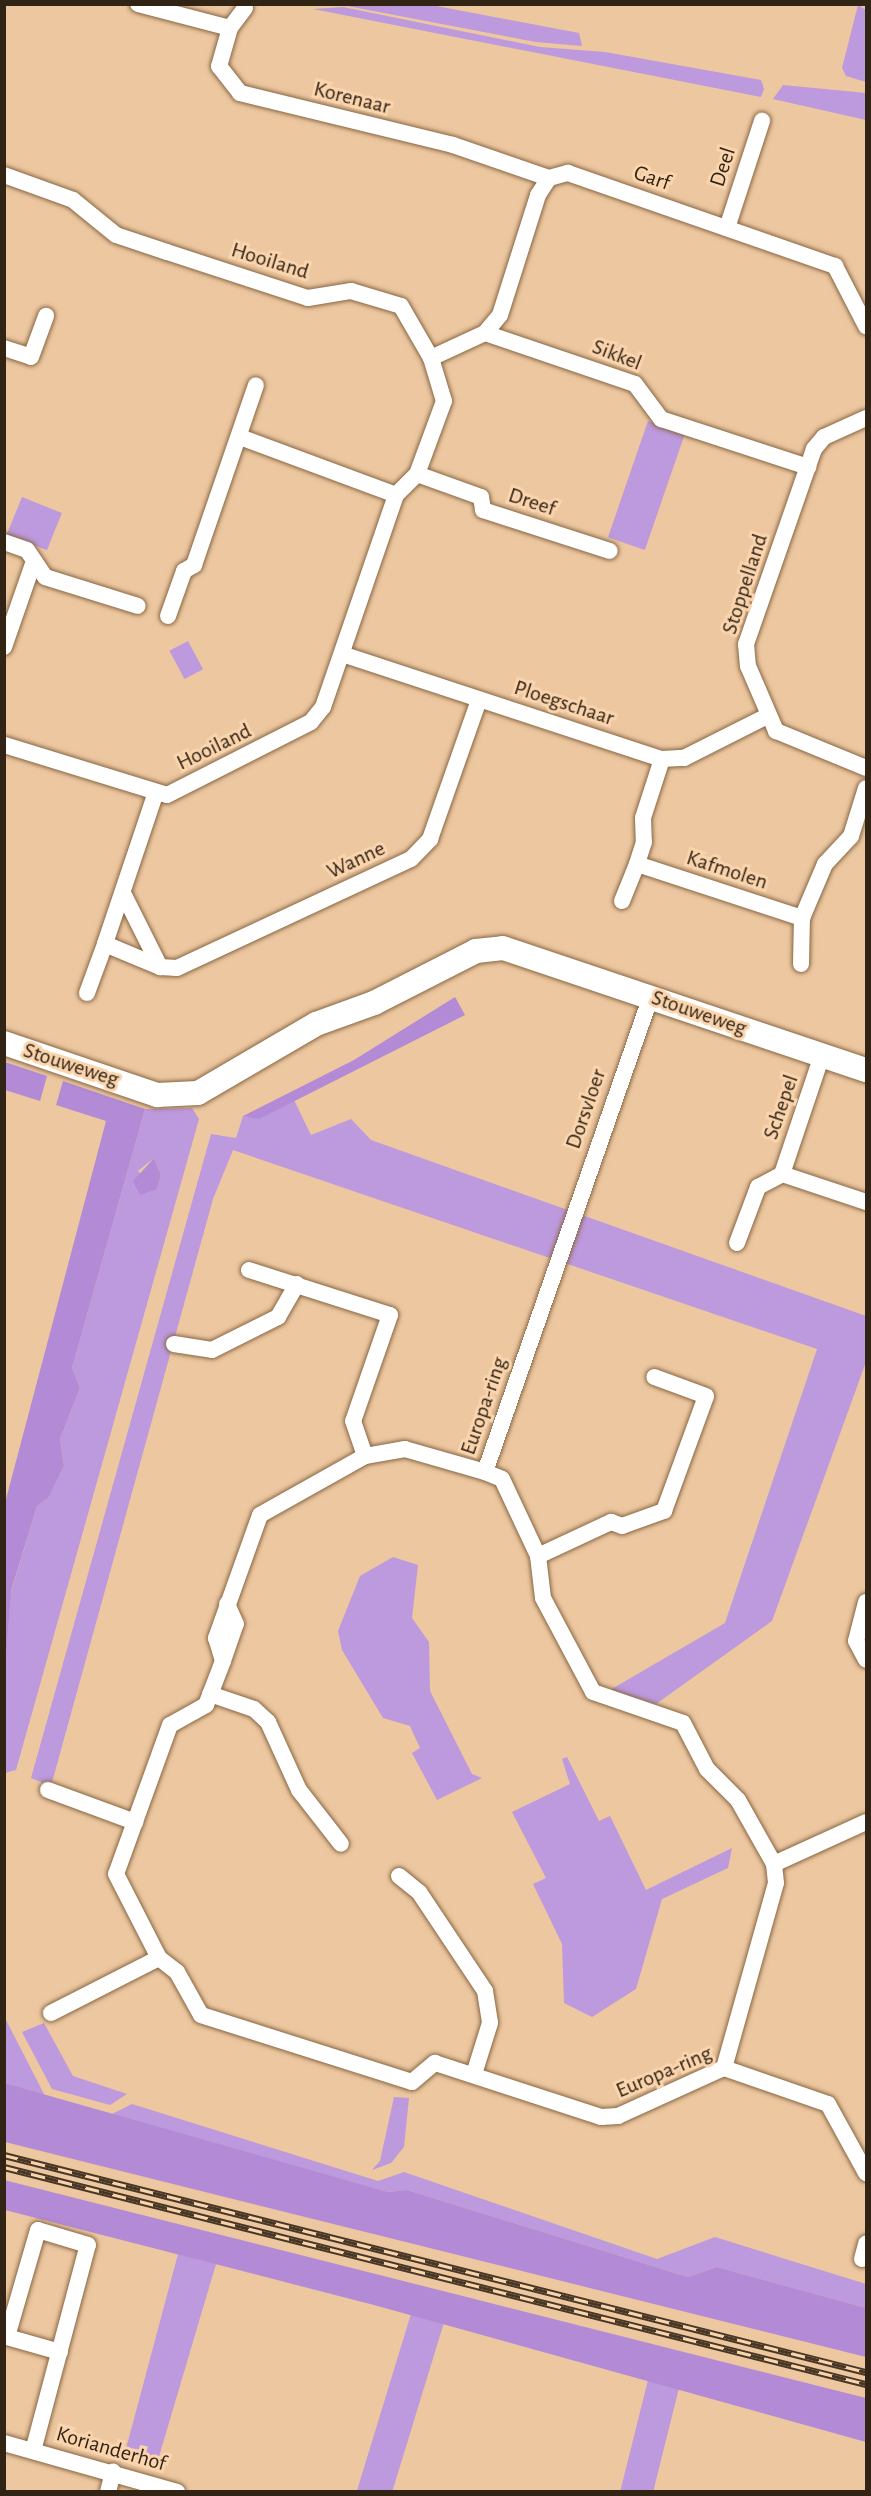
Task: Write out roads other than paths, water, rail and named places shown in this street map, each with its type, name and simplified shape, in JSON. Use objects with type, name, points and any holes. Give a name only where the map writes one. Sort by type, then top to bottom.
[{"type":"main road","name":"Stouweweg","points":[[4,1043],[138,1087],[178,1096],[209,1089],[268,1054],[308,1044],[374,1003],[459,961],[531,957],[867,1070]]},
{"type":"street","points":[[138,4],[230,28]]},
{"type":"street","name":"Korenaar","points":[[246,8],[230,28],[219,66],[240,93],[453,145],[549,178]]},
{"type":"street","name":"Deel","points":[[727,228],[762,120]]},
{"type":"street","name":"Garf","points":[[549,178],[568,172],[835,266],[867,326]]},
{"type":"street","name":"Hooiland","points":[[4,175],[73,200],[116,235],[308,298],[351,291],[401,306],[431,357],[444,401],[417,474],[396,495],[323,707],[311,722],[220,773],[155,795]]},
{"type":"street","points":[[431,357],[485,333],[500,315],[538,195],[549,178]]},
{"type":"street","points":[[4,348],[32,357],[46,316]]},
{"type":"street","name":"Sikkel","points":[[485,333],[635,384],[661,419],[808,467]]},
{"type":"street","points":[[168,616],[184,571],[194,565],[240,437],[256,385]]},
{"type":"street","name":"Stoppelland","points":[[867,418],[824,437],[808,467],[746,644],[748,666],[776,731],[794,743],[867,768]]},
{"type":"street","points":[[240,437],[396,495]]},
{"type":"street","name":"Dreef","points":[[417,474],[481,497],[483,510],[610,551]]},
{"type":"street","points":[[4,542],[27,550],[45,577],[138,606]]},
{"type":"street","points":[[4,647],[34,561]]},
{"type":"street","name":"Ploegschaar","points":[[342,654],[662,759],[684,758],[768,716]]},
{"type":"street","name":"Wanne","points":[[160,967],[177,968],[204,957],[411,859],[430,839],[479,699]]},
{"type":"street","points":[[4,745],[155,795],[87,993]]},
{"type":"street","points":[[622,901],[644,842],[643,818],[662,759]]},
{"type":"street","points":[[801,964],[802,918],[825,864],[851,836],[867,789]]},
{"type":"street","name":"Kafmolen","points":[[637,864],[802,918]]},
{"type":"street","points":[[123,893],[160,967]]},
{"type":"street","points":[[105,944],[160,967]]},
{"type":"street","name":"Dorsvloer","points":[[565,1237],[651,996]]},
{"type":"street","name":"Schepel","points":[[737,1243],[758,1187],[782,1174],[822,1055]]},
{"type":"street","name":"Schepel","points":[[782,1174],[867,1203]]},
{"type":"street","name":"Europa-ring","points":[[565,1237],[485,1472],[405,1449],[365,1456],[260,1515],[216,1638],[223,1661],[206,1706],[170,1725],[116,1874],[159,1958],[177,1972],[201,2015],[412,2082],[435,2063],[601,2117],[618,2116],[724,2068],[828,2104],[867,2173]]},
{"type":"street","points":[[249,1270],[390,1315],[353,1421],[365,1456]]},
{"type":"street","points":[[174,1344],[212,1350],[278,1317],[297,1284]]},
{"type":"street","points":[[538,1556],[611,1522],[622,1526],[664,1511],[706,1396],[654,1377]]},
{"type":"street","points":[[485,1472],[502,1479],[538,1556],[543,1598],[593,1692],[683,1723],[707,1769],[738,1800],[774,1864],[776,1883],[724,2068]]},
{"type":"street","points":[[867,1602],[856,1641],[867,1660]]},
{"type":"street","points":[[210,1694],[254,1709],[268,1722],[299,1790],[341,1844]]},
{"type":"street","points":[[48,1790],[135,1822]]},
{"type":"street","points":[[774,1864],[867,1822]]},
{"type":"street","points":[[399,1876],[418,1892],[485,1991],[490,2023],[474,2074]]},
{"type":"street","points":[[51,2013],[159,1958]]},
{"type":"street","name":"Korianderhof","points":[[33,2451],[60,2352],[88,2245],[38,2230],[7,2337],[60,2352]]},
{"type":"street","name":"Korianderhof","points":[[4,2443],[113,2472],[177,2492]]},
{"type":"street","points":[[108,2492],[113,2472]]},
{"type":"railway","points":[[4,2155],[866,2372]]},
{"type":"railway","points":[[4,2167],[866,2384]]}]
